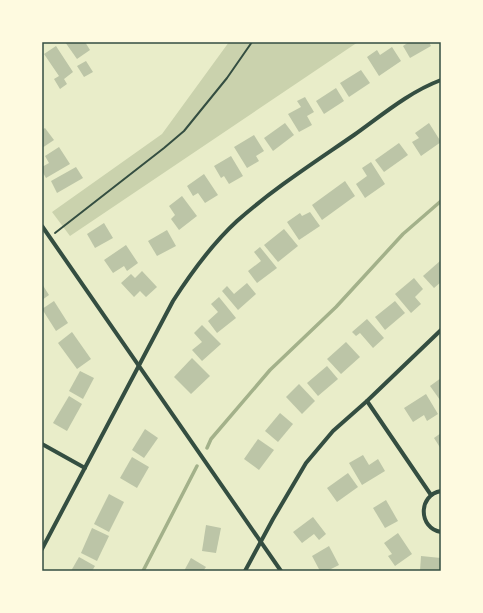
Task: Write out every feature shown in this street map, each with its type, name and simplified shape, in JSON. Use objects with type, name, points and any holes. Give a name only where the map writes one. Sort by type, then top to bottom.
[{"type":"street","points":[[42,549],[139,365],[185,282],[221,237],[237,221],[284,184],[404,100],[441,80]]},
{"type":"street","points":[[42,226],[281,571]]},
{"type":"street","points":[[245,571],[306,463],[333,430],[367,401],[441,330]]},
{"type":"street","points":[[367,401],[431,494]]},
{"type":"street","points":[[42,444],[85,468]]},
{"type":"street","points":[[441,491],[431,494],[424,504],[424,518],[433,529],[441,532]]},
{"type":"path","points":[[50,237],[184,131],[227,78],[252,42]]},
{"type":"green space","points":[[229,42],[358,42],[70,236],[52,212],[162,134]]},
{"type":"building","points":[[65,42],[85,42],[90,50],[77,59]]},
{"type":"building","points":[[409,42],[429,42],[431,46],[410,58],[403,46]]},
{"type":"building","points":[[56,46],[73,72],[64,79],[67,84],[60,89],[54,79],[59,76],[44,54]]},
{"type":"building","points":[[392,47],[401,61],[379,76],[367,57],[377,50],[380,55]]},
{"type":"building","points":[[86,61],[93,72],[84,77],[77,66]]},
{"type":"building","points":[[361,70],[370,83],[349,97],[340,83]]},
{"type":"building","points":[[336,88],[344,101],[324,114],[316,101]]},
{"type":"building","points":[[305,97],[314,112],[307,116],[312,125],[299,132],[288,114],[301,107],[297,101]]},
{"type":"building","points":[[285,123],[294,135],[273,151],[264,138]]},
{"type":"building","points":[[429,123],[441,142],[421,156],[412,142],[419,138],[415,133]]},
{"type":"building","points":[[45,128],[54,140],[42,148],[42,130]]},
{"type":"building","points":[[254,135],[264,151],[256,156],[259,161],[247,168],[234,147]]},
{"type":"building","points":[[399,143],[408,155],[384,172],[375,160]]},
{"type":"building","points":[[59,147],[70,164],[46,178],[42,171],[42,167],[49,163],[45,156]]},
{"type":"building","points":[[231,156],[243,176],[229,184],[224,176],[221,178],[214,166]]},
{"type":"building","points":[[371,162],[385,184],[365,198],[356,184],[367,176],[362,168]]},
{"type":"building","points":[[76,167],[83,178],[57,193],[51,181]]},
{"type":"building","points":[[204,174],[218,195],[205,203],[198,193],[193,196],[187,186]]},
{"type":"building","points":[[345,181],[355,196],[322,220],[312,205]]},
{"type":"building","points":[[182,196],[197,216],[179,230],[171,219],[175,215],[169,206]]},
{"type":"building","points":[[310,212],[320,226],[299,240],[287,222],[300,213],[302,216]]},
{"type":"building","points":[[104,223],[113,238],[95,248],[87,234]]},
{"type":"building","points":[[284,229],[298,246],[278,262],[264,245]]},
{"type":"building","points":[[167,230],[176,246],[157,256],[148,241]]},
{"type":"building","points":[[126,245],[138,263],[127,271],[124,266],[113,273],[104,260]]},
{"type":"building","points":[[260,247],[277,268],[257,283],[248,271],[261,261],[254,252]]},
{"type":"building","points":[[440,261],[441,282],[434,288],[423,276]]},
{"type":"building","points":[[142,271],[157,287],[146,297],[140,291],[134,297],[121,283],[131,274],[135,278]]},
{"type":"building","points":[[414,278],[423,289],[415,297],[421,304],[411,313],[395,294]]},
{"type":"building","points":[[247,283],[256,294],[238,310],[222,291],[227,286],[234,294]]},
{"type":"building","points":[[42,284],[49,295],[42,300]]},
{"type":"building","points":[[219,297],[236,318],[217,333],[208,321],[218,312],[211,304]]},
{"type":"building","points":[[54,301],[68,323],[56,331],[42,309]]},
{"type":"building","points":[[395,301],[405,313],[385,330],[375,317]]},
{"type":"building","points":[[367,319],[384,338],[373,348],[360,333],[356,336],[352,332]]},
{"type":"building","points":[[202,325],[221,344],[202,361],[192,350],[202,342],[194,333]]},
{"type":"building","points":[[72,332],[91,359],[77,369],[58,343]]},
{"type":"building","points":[[346,342],[360,357],[341,374],[327,359]]},
{"type":"building","points":[[192,358],[210,376],[191,394],[174,377]]},
{"type":"building","points":[[327,366],[338,379],[318,396],[307,383]]},
{"type":"building","points":[[80,371],[94,378],[83,399],[69,391]]},
{"type":"building","points":[[441,378],[441,399],[440,400],[430,386]]},
{"type":"building","points":[[299,384],[315,401],[302,414],[286,397]]},
{"type":"building","points":[[426,394],[438,414],[427,421],[424,415],[413,422],[404,408]]},
{"type":"building","points":[[69,396],[82,404],[67,431],[53,423]]},
{"type":"building","points":[[280,413],[293,424],[278,442],[265,431]]},
{"type":"building","points":[[145,429],[158,438],[144,458],[132,450]]},
{"type":"building","points":[[441,433],[441,449],[434,438]]},
{"type":"building","points":[[258,439],[274,450],[259,470],[244,459]]},
{"type":"building","points":[[363,455],[369,465],[378,459],[385,471],[362,485],[349,463]]},
{"type":"building","points":[[132,457],[149,467],[137,488],[120,478]]},
{"type":"building","points":[[348,473],[358,487],[337,502],[327,488]]},
{"type":"building","points":[[109,494],[124,502],[109,532],[94,524]]},
{"type":"building","points":[[386,500],[398,521],[385,528],[373,508]]},
{"type":"building","points":[[313,517],[326,534],[319,540],[314,534],[302,543],[293,532]]},
{"type":"building","points":[[206,525],[221,528],[216,553],[202,551]]},
{"type":"building","points":[[92,528],[109,536],[97,561],[81,553]]},
{"type":"building","points":[[398,533],[412,554],[395,566],[388,556],[392,554],[384,543]]},
{"type":"building","points":[[329,546],[339,565],[327,571],[320,571],[312,556]]},
{"type":"building","points":[[421,556],[441,558],[441,571],[420,571]]},
{"type":"building","points":[[79,557],[95,566],[92,571],[71,571]]},
{"type":"building","points":[[191,558],[206,567],[203,571],[184,571]]},
{"type":"waterway","points":[[207,448],[211,439],[270,370],[336,307],[403,234],[441,201]]},
{"type":"waterway","points":[[143,571],[197,466]]}]
